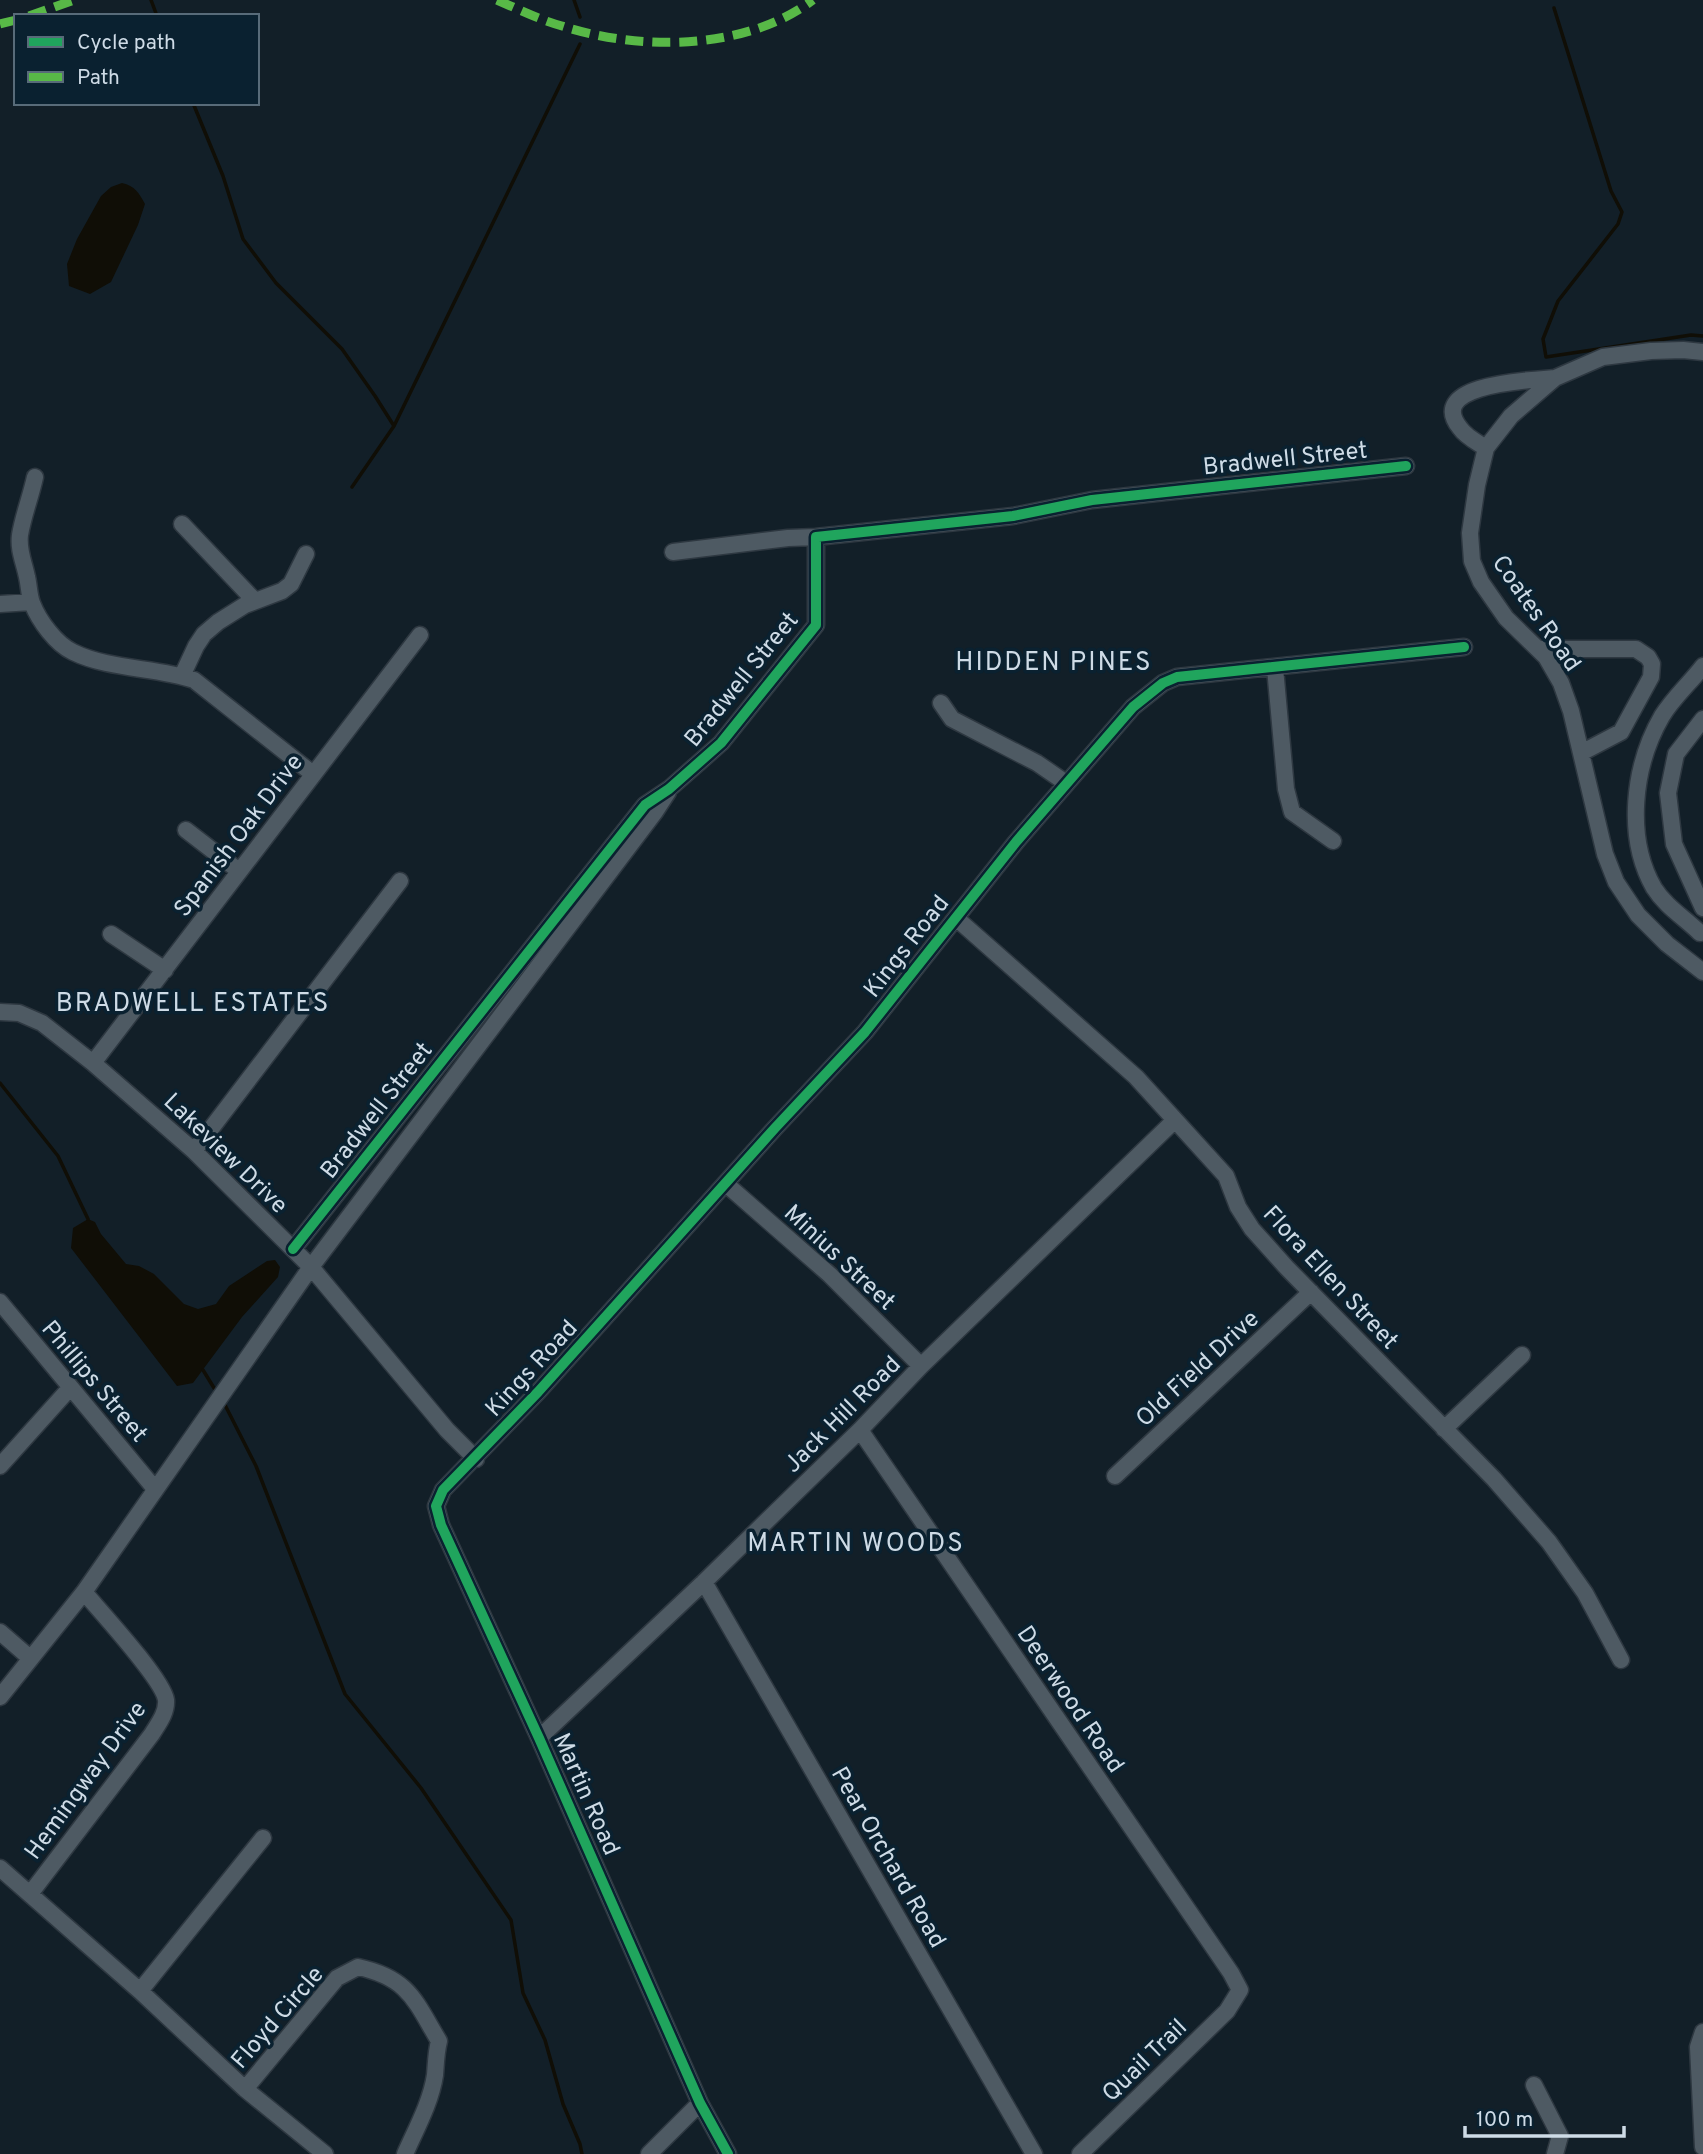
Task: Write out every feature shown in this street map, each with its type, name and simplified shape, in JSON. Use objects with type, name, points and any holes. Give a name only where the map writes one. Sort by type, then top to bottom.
[{"type":"street","name":"Coates Road","points":[[1703,352],[1651,351],[1603,357],[1555,378],[1511,416],[1486,448],[1476,485],[1470,533],[1472,561],[1481,582],[1506,618],[1546,657],[1561,683],[1605,854],[1616,882],[1638,915],[1667,944],[1703,972]]},
{"type":"street","points":[[1486,448],[1461,431],[1454,419],[1454,408],[1461,398],[1471,390],[1497,384],[1555,378]]},
{"type":"street","name":"Bradwell Street","points":[[673,552],[1013,516],[1092,499],[1406,466]]},
{"type":"street","points":[[35,477],[20,534],[21,558],[40,620],[72,652],[194,680],[313,774]]},
{"type":"street","points":[[182,524],[255,601]]},
{"type":"street","name":"Bradwell Street","points":[[293,1249],[645,805],[697,767],[738,724],[816,625],[817,537]]},
{"type":"street","points":[[182,676],[195,646],[204,634],[218,622],[291,584],[306,554]]},
{"type":"street","points":[[0,604],[32,601]]},
{"type":"street","name":"Spanish Oak Drive","points":[[93,1063],[420,635]]},
{"type":"street","name":"Kings Road","points":[[476,1459],[865,1032],[1016,842],[1132,707],[1177,677],[1464,647]]},
{"type":"street","points":[[1538,649],[1636,649],[1643,652],[1652,664],[1651,677],[1620,732],[1581,753]]},
{"type":"street","points":[[1700,933],[1678,915],[1655,888],[1638,848],[1636,809],[1642,771],[1662,716],[1703,666]]},
{"type":"street","points":[[1275,668],[1286,789],[1292,812],[1333,841]]},
{"type":"street","points":[[941,703],[952,719],[1043,767],[1066,783]]},
{"type":"street","points":[[1703,719],[1676,754],[1668,793],[1674,844],[1703,908]]},
{"type":"street","name":"Bradwell Street","points":[[0,1697],[83,1592],[311,1267],[655,812],[669,789]]},
{"type":"street","points":[[186,830],[239,871]]},
{"type":"street","points":[[194,1151],[400,881]]},
{"type":"street","name":"Flora Ellen Street","points":[[956,918],[1136,1077],[1226,1176],[1238,1207],[1252,1229],[1494,1479],[1549,1542],[1585,1593],[1621,1660]]},
{"type":"street","points":[[111,934],[164,970]]},
{"type":"street","name":"Lakeview Drive","points":[[0,1012],[19,1013],[43,1023],[194,1151],[311,1267],[447,1430],[476,1459]]},
{"type":"street","name":"Jack Hill Road","points":[[539,1738],[704,1582],[860,1430],[921,1366],[1175,1120]]},
{"type":"street","name":"Minius Street","points":[[726,1184],[830,1275],[921,1366]]},
{"type":"street","name":"Old Field Drive","points":[[1115,1476],[1311,1292]]},
{"type":"street","name":"Phillips Street","points":[[0,1302],[155,1489]]},
{"type":"street","points":[[1444,1429],[1522,1355]]},
{"type":"street","points":[[0,1466],[71,1388]]},
{"type":"street","name":"Deerwood Road","points":[[860,1430],[1231,1973],[1240,1990],[1236,1996]]},
{"type":"street","name":"Martin Road","points":[[476,1459],[443,1490],[436,1506],[441,1525],[539,1738],[700,2103],[728,2154]]},
{"type":"street","name":"Pear Orchard Road","points":[[704,1582],[1034,2154]]},
{"type":"street","name":"Hemingway Drive","points":[[30,1894],[152,1734],[165,1711],[166,1698],[150,1671],[83,1592]]},
{"type":"street","points":[[0,1632],[30,1658]]},
{"type":"street","points":[[140,1992],[263,1838]]},
{"type":"street","name":"Floyd Circle","points":[[0,1868],[245,2089],[325,2154]]},
{"type":"street","name":"Floyd Circle","points":[[245,2089],[337,1978],[358,1967],[375,1971],[394,1979],[410,1992],[439,2041],[435,2074],[427,2104],[405,2154]]},
{"type":"street","name":"Quail Trail","points":[[1080,2154],[1227,2011],[1236,1996]]},
{"type":"street","points":[[1703,2032],[1698,2047],[1703,2147]]},
{"type":"street","points":[[1534,2085],[1560,2136],[1555,2154]]},
{"type":"street","points":[[649,2154],[700,2103]]},
{"type":"shaded area","points":[[122,183],[136,190],[145,204],[111,282],[90,294],[69,286],[67,264],[77,239],[101,196],[111,187]]},
{"type":"shaded area","points":[[88,1219],[95,1222],[101,1234],[126,1264],[139,1266],[154,1274],[184,1304],[198,1309],[216,1304],[229,1286],[267,1261],[275,1260],[280,1267],[278,1277],[242,1317],[193,1383],[177,1386],[71,1248],[73,1228]]},
{"type":"waterway","points":[[151,0],[156,14]]},
{"type":"waterway","points":[[574,0],[580,17]]},
{"type":"waterway","points":[[1554,8],[1611,191],[1622,212],[1618,224],[1558,301],[1543,339],[1546,357],[1691,335],[1703,336]]},
{"type":"waterway","points":[[352,487],[394,426],[580,44]]},
{"type":"waterway","points":[[194,105],[223,176],[243,239],[276,283],[342,349],[394,426]]},
{"type":"waterway","points":[[0,1083],[58,1156],[88,1219]]},
{"type":"waterway","points":[[203,1370],[214,1388]]},
{"type":"waterway","points":[[225,1405],[256,1466],[345,1694],[421,1788],[511,1920],[523,1993],[545,2040],[563,2104],[582,2154]]},
{"type":"marked path","points":[[35,14],[74,0]]},
{"type":"marked path","points":[[497,0],[546,21],[592,34],[658,42],[691,42],[756,29],[786,17],[813,0]]},
{"type":"marked path","points":[[0,24],[14,20]]},
{"type":"cycle path","points":[[293,1249],[645,805],[669,789],[721,743],[816,625],[816,537],[1013,516],[1092,500],[1406,466]]},
{"type":"cycle path","points":[[728,2154],[700,2103],[539,1738],[441,1525],[436,1506],[443,1490],[538,1392],[865,1032],[1016,842],[1133,707],[1163,683],[1177,677],[1464,647]]},
{"type":"district","name":"HIDDEN PINES","points":[[1054,661]]},
{"type":"district","name":"BRADWELL ESTATES","points":[[193,1002]]},
{"type":"district","name":"MARTIN WOODS","points":[[856,1542]]}]
